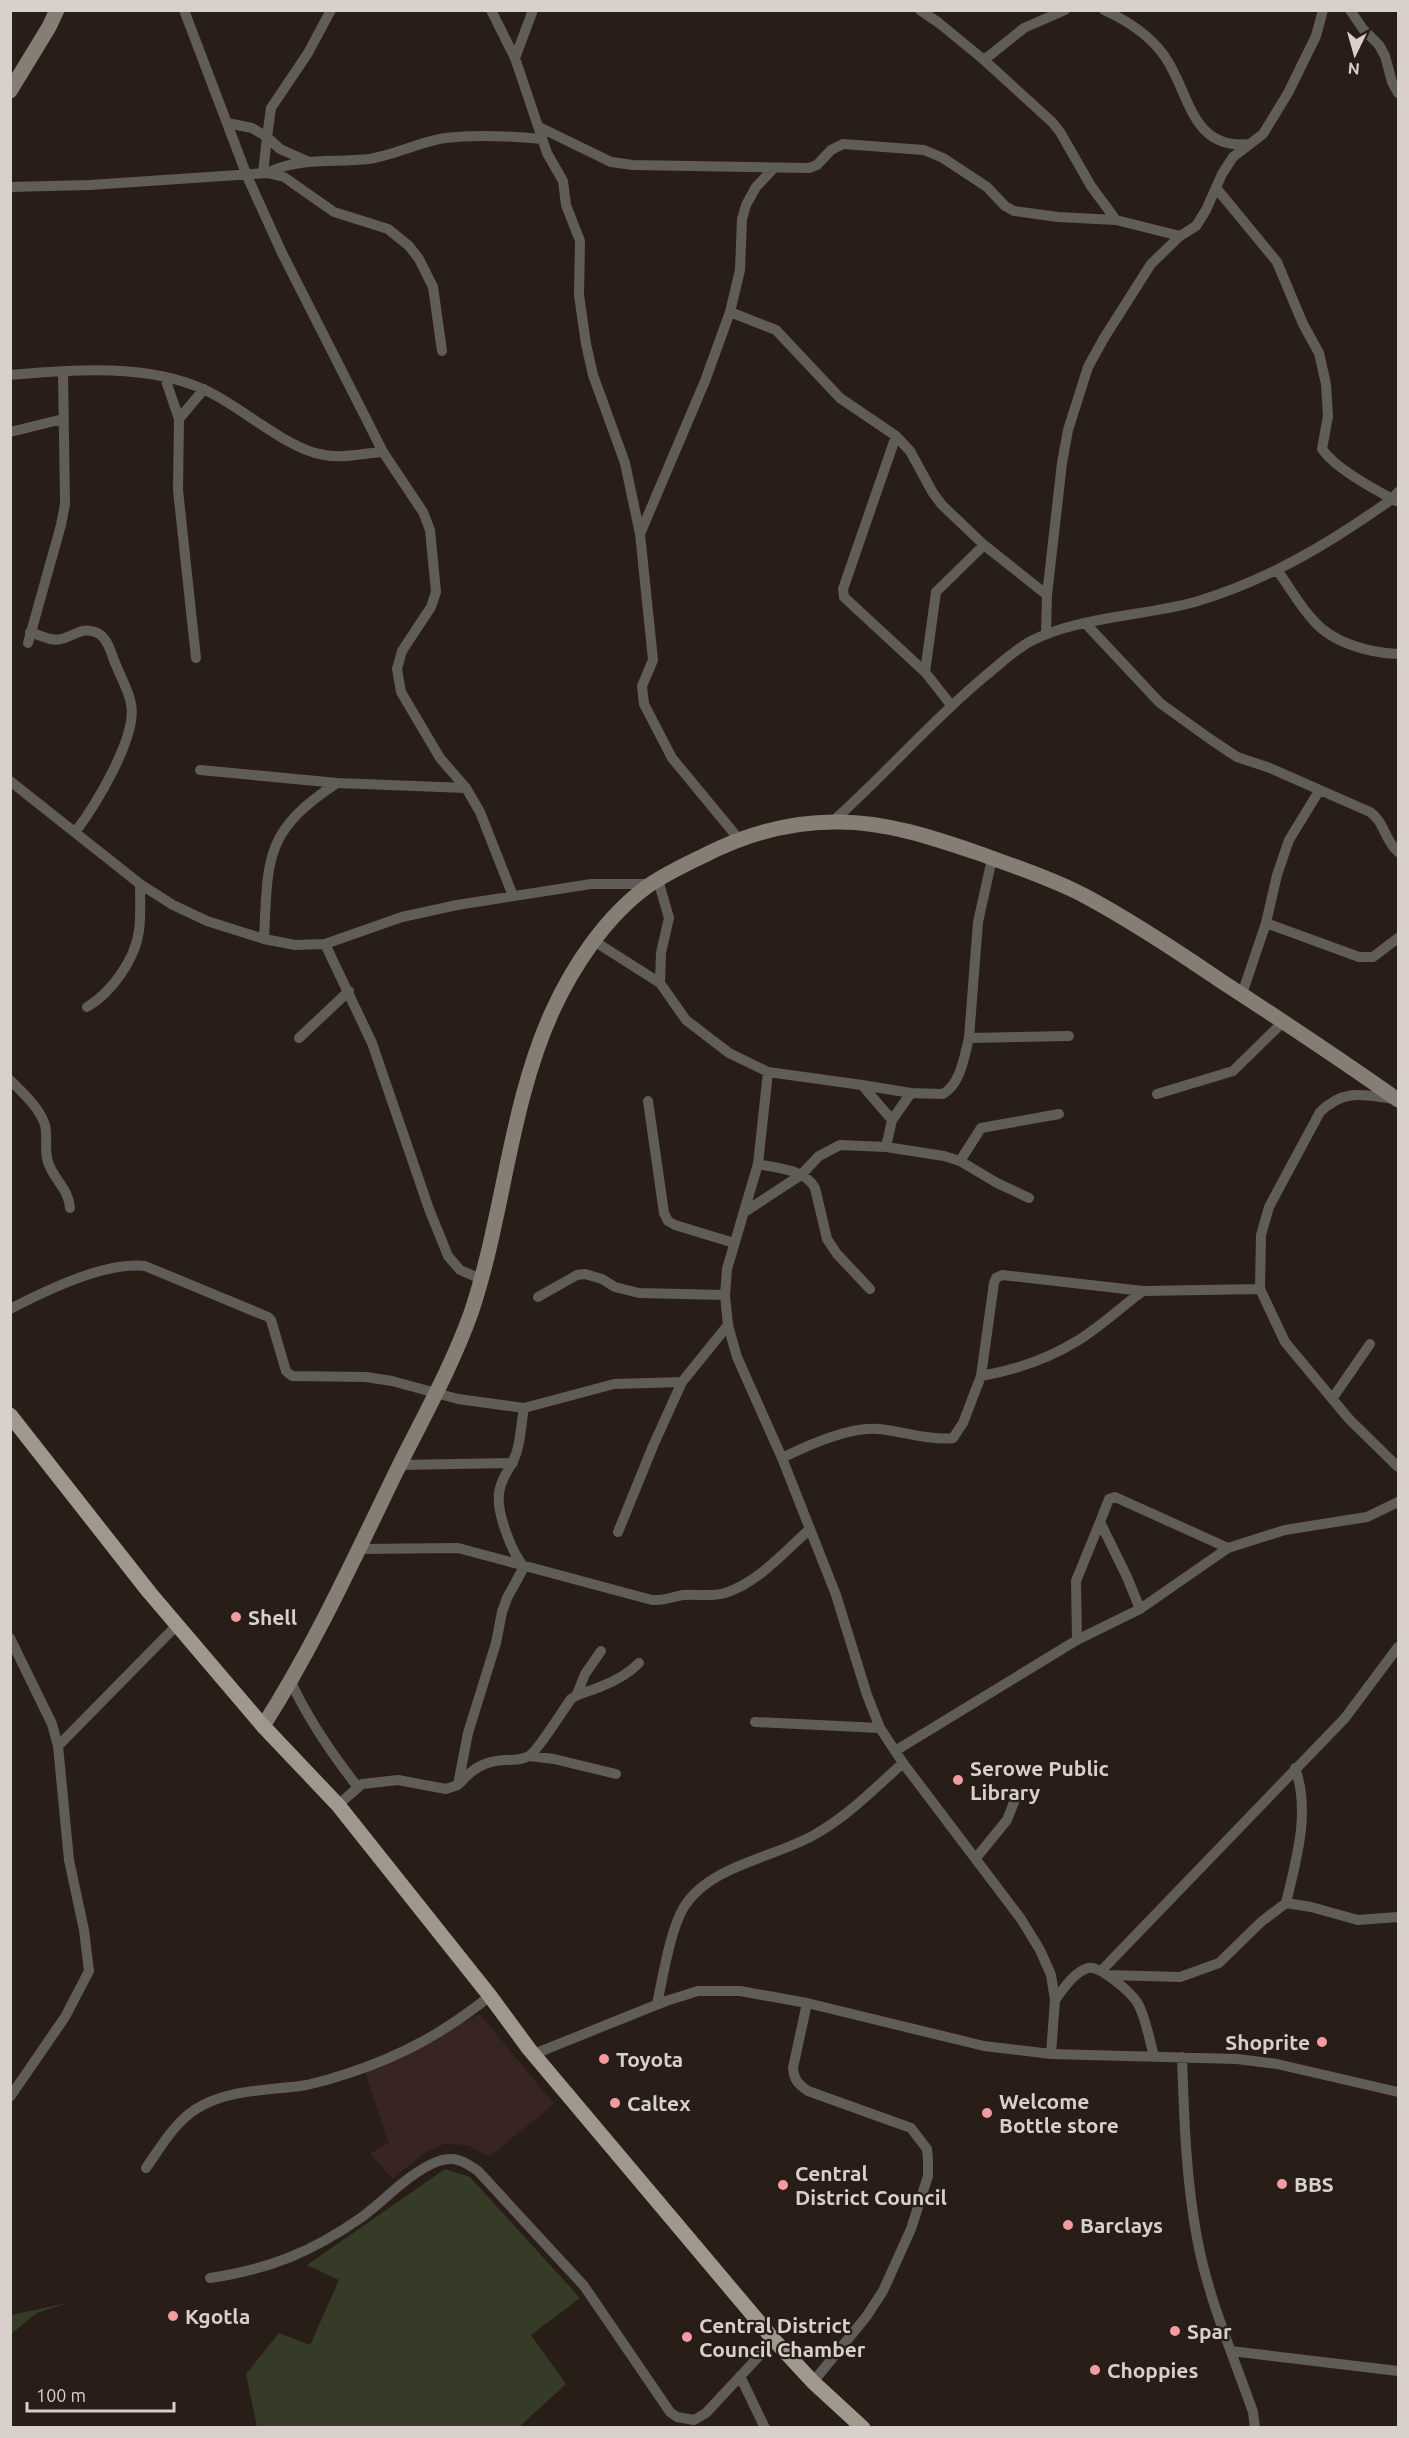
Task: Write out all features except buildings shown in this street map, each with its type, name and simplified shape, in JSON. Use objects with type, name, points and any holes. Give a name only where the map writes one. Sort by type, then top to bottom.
[{"type":"main road","points":[[10,1414],[149,1592],[263,1726],[338,1805],[534,2054],[774,2340],[813,2382],[863,2427]]},
{"type":"street","points":[[10,91],[57,10]]},
{"type":"street","points":[[184,10],[247,176],[282,253],[383,452],[423,512],[430,530],[436,592],[434,600],[402,651],[397,669],[398,683],[440,758],[466,788],[480,812],[513,896]]},
{"type":"street","points":[[265,173],[271,108],[308,53],[332,10]]},
{"type":"street","points":[[491,10],[515,58],[542,139],[563,181],[566,205],[579,235],[582,253],[579,295],[585,344],[593,375],[626,463],[640,534],[653,660],[642,686],[644,704],[672,758],[738,838]]},
{"type":"street","points":[[515,58],[533,10]]},
{"type":"street","points":[[920,10],[984,60],[1060,132],[1085,176],[1116,220]]},
{"type":"street","points":[[984,60],[1024,28],[1065,10]]},
{"type":"street","points":[[1104,10],[1147,36],[1161,51],[1197,123],[1208,133],[1218,140],[1237,145],[1252,143]]},
{"type":"street","points":[[1046,634],[1047,595],[1062,462],[1068,430],[1088,367],[1126,301],[1151,264],[1180,236],[1196,226],[1217,189],[1221,174],[1233,157],[1263,134],[1288,93],[1316,36],[1323,10]]},
{"type":"street","points":[[1350,10],[1363,29],[1379,45],[1398,93]]},
{"type":"street","points":[[227,123],[252,128],[267,137],[280,149],[308,161]]},
{"type":"street","points":[[539,127],[611,162],[664,167],[809,168],[818,165],[831,150],[843,144],[924,150],[943,158],[987,187],[1005,207],[1014,211],[1058,217],[1116,220],[1180,236]]},
{"type":"street","points":[[10,187],[247,176],[308,161],[369,159],[445,138],[503,135],[542,139]]},
{"type":"street","points":[[640,534],[705,381],[730,312],[740,270],[743,212],[756,187],[773,169]]},
{"type":"street","points":[[265,173],[284,177],[334,212],[388,229],[409,246],[419,259],[432,287],[442,351]]},
{"type":"street","points":[[832,822],[868,790],[951,705],[1018,650],[1046,634],[1195,602],[1277,570],[1336,538],[1396,498],[1339,466],[1322,449],[1328,416],[1326,384],[1319,353],[1303,324],[1277,262],[1217,189]]},
{"type":"street","points":[[730,312],[776,330],[840,398],[896,436],[910,451],[942,505],[984,545],[1047,595]]},
{"type":"street","points":[[10,375],[63,372],[130,373],[165,378],[204,389],[307,450],[335,456],[383,452]]},
{"type":"street","points":[[63,372],[64,504],[61,525],[29,638],[61,640],[83,629],[98,632],[106,640],[131,704],[132,718],[117,763],[93,809],[76,831]]},
{"type":"street","points":[[165,378],[179,419],[178,490],[196,658]]},
{"type":"street","points":[[179,419],[204,389]]},
{"type":"street","points":[[10,432],[63,419]]},
{"type":"street","points":[[896,436],[843,589],[844,597],[925,672],[951,705]]},
{"type":"street","points":[[925,672],[936,592],[984,545]]},
{"type":"street","points":[[1277,570],[1313,621],[1326,632],[1335,638],[1377,652],[1398,654]]},
{"type":"street","points":[[1086,624],[1168,711],[1237,757],[1270,768],[1351,803],[1375,816],[1398,852]]},
{"type":"street","points":[[200,770],[337,783],[466,788]]},
{"type":"street","points":[[10,781],[140,884],[173,905],[207,921],[264,939],[295,945],[325,944],[402,917],[513,896],[591,884],[655,882]]},
{"type":"street","points":[[264,939],[270,861],[278,838],[290,821],[310,801],[337,783]]},
{"type":"street","points":[[1242,994],[1266,923],[1277,875],[1289,840],[1319,791]]},
{"type":"street","points":[[263,1726],[291,1682],[360,1549],[463,1333],[481,1279],[531,1069],[552,1012],[580,961],[594,941],[635,897],[655,882],[738,838],[782,827],[832,822],[859,823],[941,840],[1085,896],[1158,939],[1398,1100]]},
{"type":"street","points":[[594,941],[660,983],[686,1020],[709,1039],[729,1053],[768,1072],[938,1095],[948,1091],[958,1077],[969,1038],[978,922],[992,859]]},
{"type":"street","points":[[655,882],[669,918],[661,953],[660,983]]},
{"type":"street","points":[[87,1007],[103,996],[127,963],[135,947],[139,932],[140,884]]},
{"type":"street","points":[[1266,923],[1359,957],[1373,957],[1398,938]]},
{"type":"street","points":[[325,944],[372,1043],[429,1209],[448,1256],[460,1270],[481,1279]]},
{"type":"street","points":[[299,1038],[349,991]]},
{"type":"street","points":[[1157,1094],[1233,1071],[1283,1022]]},
{"type":"street","points":[[969,1038],[1069,1036]]},
{"type":"street","points":[[768,1072],[758,1164],[727,1269],[725,1295],[728,1325],[737,1357],[782,1458],[836,1594],[867,1695],[880,1728],[903,1763],[976,1858],[1040,1950],[1051,1975],[1055,2000],[1051,2054]]},
{"type":"street","points":[[10,1080],[32,1102],[45,1125],[47,1161],[64,1190],[70,1208]]},
{"type":"street","points":[[862,1086],[892,1120]]},
{"type":"street","points":[[886,1147],[892,1120],[911,1093]]},
{"type":"street","points":[[1398,1100],[1357,1094],[1343,1095],[1331,1101],[1320,1112],[1266,1214],[1262,1234],[1260,1289],[1285,1342],[1332,1399],[1398,1467]]},
{"type":"street","points":[[648,1101],[664,1213],[668,1221],[734,1243]]},
{"type":"street","points":[[960,1161],[981,1128],[1059,1114]]},
{"type":"street","points":[[746,1211],[801,1175],[819,1156],[840,1145],[886,1147],[935,1154],[960,1161],[997,1183],[1029,1198]]},
{"type":"street","points":[[758,1164],[801,1175],[810,1181],[814,1188],[827,1239],[870,1289]]},
{"type":"street","points":[[10,1309],[75,1280],[106,1270],[132,1265],[145,1266],[268,1317],[271,1320],[286,1371],[292,1376],[366,1377],[392,1381],[485,1404],[524,1408],[614,1384],[682,1382]]},
{"type":"street","points":[[538,1297],[577,1275],[585,1274],[602,1279],[615,1287],[639,1293],[725,1295]]},
{"type":"street","points":[[782,1458],[805,1447],[858,1430],[878,1429],[953,1438],[963,1423],[981,1376],[994,1283],[996,1278],[1002,1275],[1143,1291],[1260,1289]]},
{"type":"street","points":[[981,1376],[1024,1365],[1058,1352],[1078,1340],[1143,1291]]},
{"type":"street","points":[[618,1532],[682,1382],[728,1325]]},
{"type":"street","points":[[1332,1399],[1370,1344]]},
{"type":"street","points":[[524,1408],[519,1444],[513,1463],[502,1480],[499,1490],[499,1506],[513,1548],[524,1567]]},
{"type":"street","points":[[400,1465],[513,1463]]},
{"type":"street","points":[[1077,1640],[1076,1581],[1109,1499],[1116,1497],[1228,1548]]},
{"type":"street","points":[[895,1751],[1077,1640],[1140,1609],[1228,1548],[1285,1530],[1366,1517],[1398,1502]]},
{"type":"street","points":[[1100,1522],[1128,1577],[1140,1609]]},
{"type":"street","points":[[360,1549],[458,1548],[652,1600],[667,1600],[684,1595],[720,1594],[748,1582],[810,1529]]},
{"type":"street","points":[[458,1785],[468,1733],[496,1642],[502,1612],[524,1567]]},
{"type":"street","points":[[58,1746],[178,1624]]},
{"type":"street","points":[[10,1638],[51,1724],[58,1746],[69,1860],[84,1930],[89,1971],[65,2017],[10,2097]]},
{"type":"street","points":[[1105,1973],[1295,1768],[1345,1718],[1398,1647]]},
{"type":"street","points":[[529,1756],[577,1694],[585,1674],[601,1651]]},
{"type":"street","points":[[577,1694],[619,1678],[639,1663]]},
{"type":"street","points":[[291,1682],[332,1754],[357,1786]]},
{"type":"street","points":[[755,1722],[880,1728]]},
{"type":"street","points":[[338,1805],[362,1784],[398,1780],[446,1789],[458,1785],[470,1772],[487,1762],[516,1760],[529,1756],[554,1759],[616,1774]]},
{"type":"street","points":[[657,2004],[677,1924],[684,1907],[699,1888],[715,1878],[815,1834],[852,1808],[903,1763]]},
{"type":"street","points":[[1286,1904],[1296,1860],[1302,1816],[1302,1798],[1295,1768]]},
{"type":"street","points":[[976,1858],[1007,1820],[1017,1797]]},
{"type":"street","points":[[1055,2000],[1072,1977],[1090,1967],[1105,1973],[1180,1977],[1209,1967],[1226,1959],[1261,1922],[1286,1904],[1311,1906],[1358,1920],[1398,1917]]},
{"type":"street","points":[[1105,1973],[1137,2002],[1154,2056]]},
{"type":"street","points":[[534,2054],[657,2004],[698,1991],[718,1990],[740,1991],[807,2003],[984,2046],[1051,2054],[1238,2059],[1276,2064],[1398,2092]]},
{"type":"street","points":[[146,2168],[172,2130],[195,2110],[215,2100],[249,2091],[308,2084],[349,2073],[390,2057],[453,2026],[490,1996]]},
{"type":"street","points":[[807,2003],[793,2068],[798,2084],[808,2091],[911,2128],[927,2149],[928,2160],[928,2176],[911,2229],[883,2291],[813,2382]]},
{"type":"street","points":[[1182,2056],[1182,2091],[1197,2239],[1212,2298],[1253,2412],[1255,2427]]},
{"type":"street","points":[[210,2278],[250,2272],[296,2256],[362,2217],[409,2179],[436,2162],[451,2158],[465,2161],[478,2171],[584,2286],[670,2412],[676,2417],[694,2420],[706,2413],[774,2340]]},
{"type":"street","points":[[1231,2351],[1398,2371]]},
{"type":"street","points":[[740,2376],[765,2427]]},
{"type":"shaded area","points":[[480,2014],[554,2104],[489,2157],[468,2145],[445,2144],[427,2151],[392,2179],[370,2153],[389,2143],[365,2072]]},
{"type":"green space","points":[[445,2169],[470,2177],[580,2298],[531,2335],[566,2384],[519,2427],[257,2427],[246,2374],[279,2333],[310,2345],[339,2280],[307,2265]]},
{"type":"green space","points":[[67,2303],[37,2313],[11,2334],[11,2315]]},
{"type":"place","name":"Shell","points":[[236,1617]]},
{"type":"place","name":"Serowe Public Library","points":[[958,1780]]},
{"type":"place","name":"Shoprite","points":[[1322,2042]]},
{"type":"place","name":"Toyota","points":[[604,2059]]},
{"type":"place","name":"Caltex","points":[[615,2103]]},
{"type":"place","name":"Welcome Bottle store","points":[[987,2113]]},
{"type":"place","name":"BBS","points":[[1282,2184]]},
{"type":"place","name":"Central District Council","points":[[783,2185]]},
{"type":"place","name":"Barclays","points":[[1068,2225]]},
{"type":"place","name":"Kgotla","points":[[173,2316]]},
{"type":"place","name":"Spar","points":[[1175,2331]]},
{"type":"place","name":"Central District Council Chamber","points":[[687,2337]]},
{"type":"place","name":"Choppies","points":[[1095,2370]]}]
